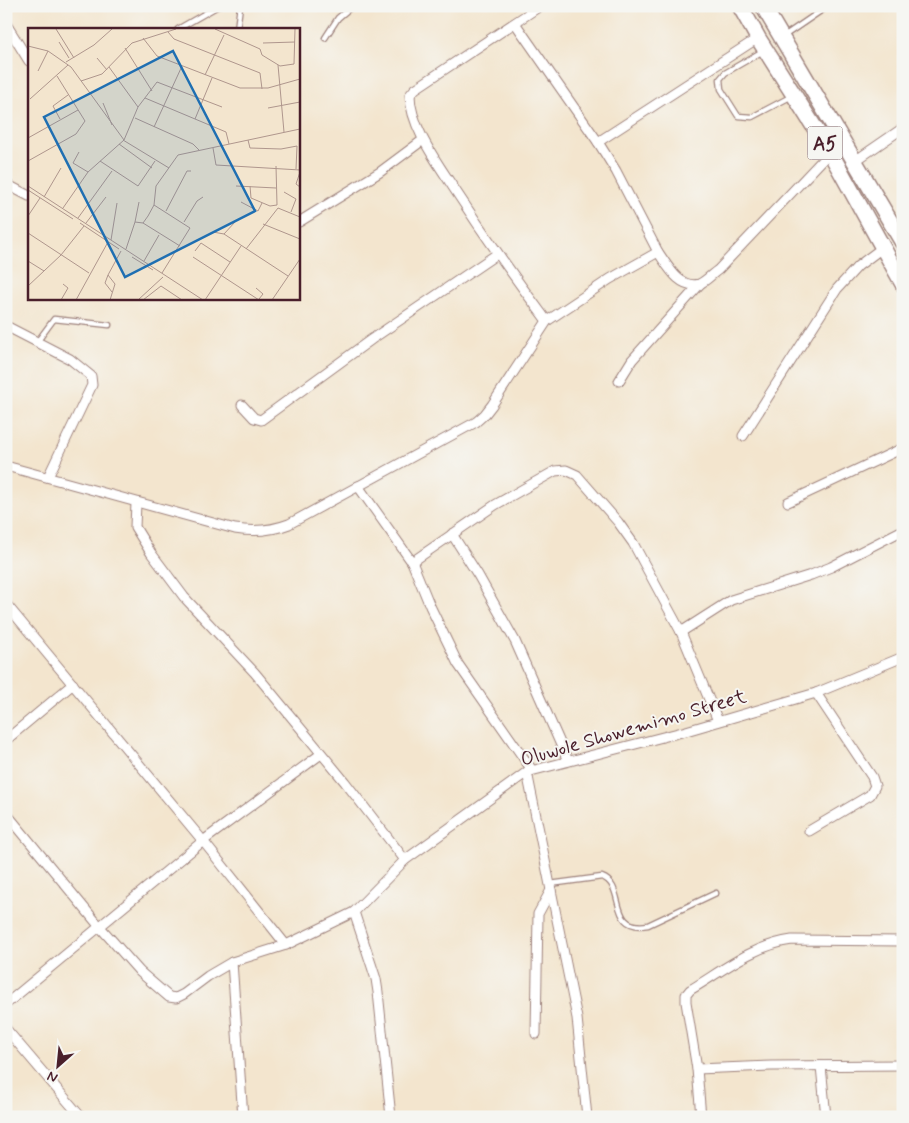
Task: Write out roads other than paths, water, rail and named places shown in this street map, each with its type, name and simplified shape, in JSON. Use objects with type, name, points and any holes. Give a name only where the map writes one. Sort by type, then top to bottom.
[{"type":"highway","name":"A5","points":[[740,6],[830,152],[903,284]]},
{"type":"highway","name":"A5","points":[[763,6],[903,243]]},
{"type":"street","points":[[540,6],[415,89],[410,95],[410,103],[424,140],[497,254],[547,321]]},
{"type":"street","points":[[516,23],[616,171],[658,252],[679,280],[689,284],[700,284]]},
{"type":"street","points":[[6,24],[28,59]]},
{"type":"street","points":[[598,142],[762,44]]},
{"type":"street","points":[[855,161],[903,128]]},
{"type":"street","points":[[300,221],[380,172],[424,140]]},
{"type":"street","points":[[619,381],[632,360],[700,284],[718,270],[830,152]]},
{"type":"street","points":[[6,184],[28,195]]},
{"type":"street","points":[[743,436],[837,289],[858,266],[882,248]]},
{"type":"street","points":[[6,466],[234,530],[265,531],[289,524],[463,430],[485,414],[547,321],[610,279],[658,252]]},
{"type":"street","points":[[242,405],[254,418],[261,420],[266,418],[286,401],[372,339],[497,254]]},
{"type":"street","points":[[6,326],[70,359],[91,376],[92,385],[48,477]]},
{"type":"street","points":[[788,502],[903,448]]},
{"type":"street","points":[[412,562],[495,505],[555,471],[566,470],[577,475],[618,522],[633,543],[681,632],[718,722]]},
{"type":"street","points":[[358,486],[412,562],[430,606],[458,664],[529,771],[550,887],[577,1018],[587,1117]]},
{"type":"street","points":[[136,503],[134,527],[150,553],[184,596],[255,673],[345,782],[405,860]]},
{"type":"street","points":[[681,632],[731,600],[831,567],[903,530]]},
{"type":"street","points":[[452,534],[478,575],[515,641],[568,761]]},
{"type":"street","points":[[6,604],[203,841],[286,945]]},
{"type":"street","name":"Oluwole Showemimo Street","points":[[6,813],[100,927],[140,972],[169,997],[176,998],[232,962],[286,945],[354,912],[405,860],[529,771],[718,722],[816,693],[903,657]]},
{"type":"street","points":[[6,740],[73,684]]},
{"type":"street","points":[[809,831],[870,795],[875,786],[872,777],[816,693]]},
{"type":"street","points":[[6,1004],[203,841],[321,754]]},
{"type":"street","points":[[536,1034],[538,914],[550,887]]},
{"type":"street","points":[[354,912],[376,979],[391,1117]]},
{"type":"street","points":[[702,1117],[697,1069],[686,1002],[686,996],[690,990],[760,949],[778,942],[792,940],[903,941]]},
{"type":"street","points":[[232,962],[243,1117]]},
{"type":"street","points":[[6,1029],[82,1117]]},
{"type":"street","points":[[697,1069],[771,1066],[903,1065]]},
{"type":"street","points":[[821,1066],[826,1117]]},
{"type":"lane","points":[[180,28],[218,6]]},
{"type":"lane","points":[[237,28],[240,6]]},
{"type":"lane","points":[[325,38],[338,18],[352,6]]},
{"type":"lane","points":[[783,37],[828,6]]},
{"type":"lane","points":[[762,44],[720,79],[721,89],[738,116],[752,117],[794,94]]},
{"type":"lane","points":[[37,342],[54,319],[109,325]]},
{"type":"lane","points":[[550,887],[602,877],[609,880],[613,886],[619,911],[629,924],[638,926],[648,925],[716,893]]}]
